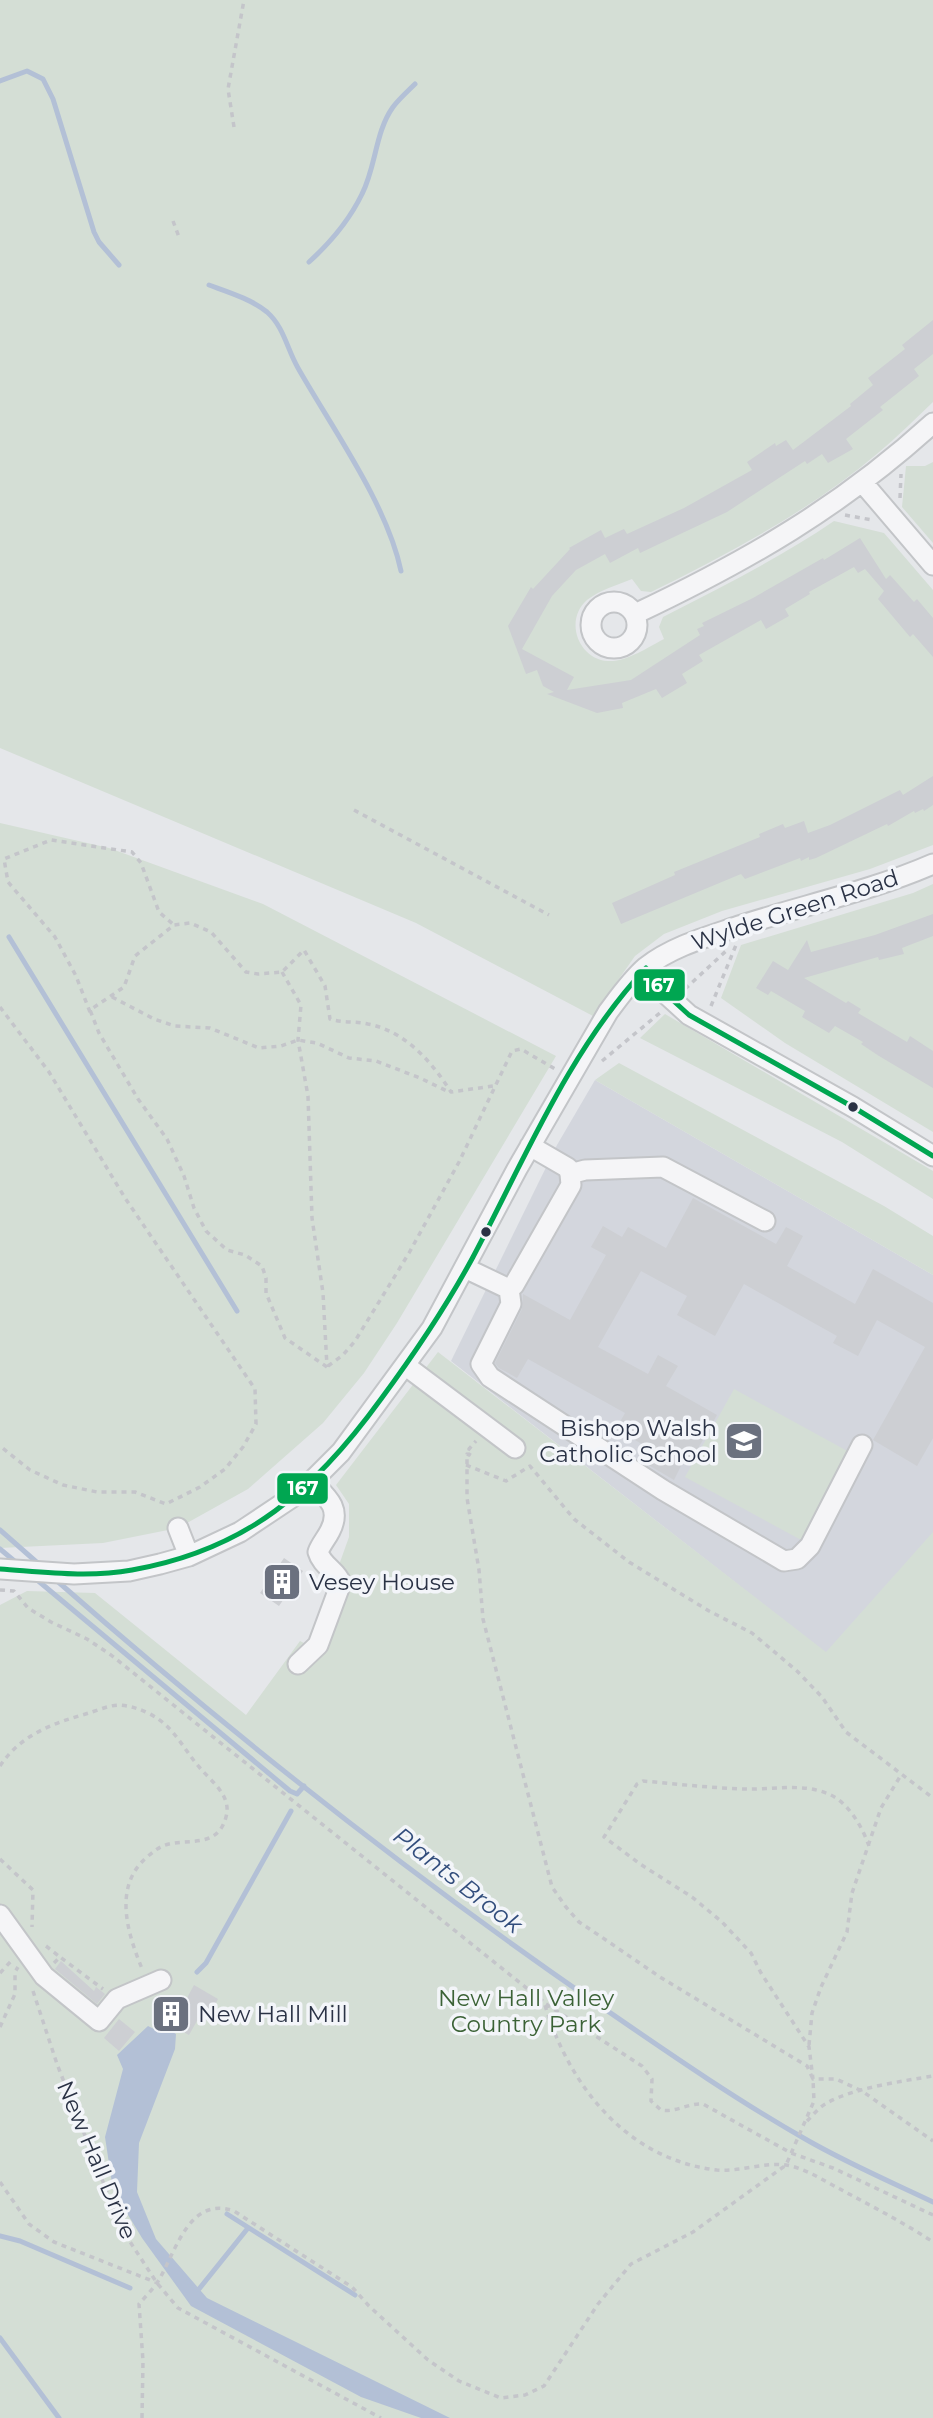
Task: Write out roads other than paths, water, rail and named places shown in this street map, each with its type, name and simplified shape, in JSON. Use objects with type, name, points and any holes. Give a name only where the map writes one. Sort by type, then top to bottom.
[{"type":"street","points":[[635,614],[754,555],[809,521],[863,483],[933,423]]},
{"type":"street","points":[[863,483],[933,565]]},
{"type":"street","name":"Wylde Green Road","points":[[8,1570],[74,1574],[129,1571],[189,1556],[240,1532],[271,1513],[311,1482],[341,1452],[432,1328],[530,1146],[566,1069],[625,988],[646,968],[667,954],[700,939],[790,909],[866,889],[933,863]]},
{"type":"street","points":[[646,968],[666,994],[689,1015],[853,1107],[933,1156]]},
{"type":"street","points":[[509,1289],[514,1285],[571,1185],[568,1168],[530,1146]]},
{"type":"street","points":[[570,1174],[585,1170],[663,1167],[765,1221]]},
{"type":"street","points":[[466,1268],[509,1289]]},
{"type":"street","points":[[509,1289],[511,1304],[481,1364],[490,1377],[663,1490],[783,1561],[797,1559],[810,1546],[862,1445]]},
{"type":"street","points":[[406,1366],[515,1448]]},
{"type":"street","points":[[298,1664],[318,1644],[341,1583],[338,1576],[320,1559],[318,1552],[332,1529],[335,1509],[311,1482]]},
{"type":"street","points":[[178,1528],[189,1556]]},
{"type":"street","points":[[0,1915],[28,1949],[36,1978],[99,2021],[117,1999],[155,1983]]},
{"type":"water","points":[[148,2026],[154,2029],[164,2027],[176,2034],[175,2049],[139,2143],[137,2192],[156,2239],[207,2298],[450,2418],[421,2418],[361,2397],[191,2306],[142,2238],[113,2190],[105,2137],[123,2069],[117,2055]]},
{"type":"waterway","points":[[0,81],[27,71],[43,79],[53,99],[94,232],[119,265]]},
{"type":"waterway","points":[[309,262],[332,239],[351,213],[367,184],[387,117],[395,104],[415,84]]},
{"type":"waterway","points":[[209,285],[254,303],[273,318],[298,368],[371,493],[384,519],[401,571]]},
{"type":"waterway","points":[[9,937],[237,1311]]},
{"type":"waterway","name":"Plants Brook","points":[[0,1530],[41,1566]]},
{"type":"waterway","points":[[0,1549],[18,1564]]},
{"type":"waterway","points":[[36,1579],[290,1791],[297,1794],[304,1786]]},
{"type":"waterway","name":"Plants Brook","points":[[56,1580],[186,1691],[318,1798],[523,1952],[672,2055],[779,2124],[838,2157],[933,2202]]},
{"type":"waterway","points":[[197,1972],[206,1963],[291,1811]]},
{"type":"waterway","points":[[160,2022],[164,2027]]},
{"type":"waterway","points":[[227,2214],[355,2295]]},
{"type":"waterway","points":[[199,2289],[248,2228]]},
{"type":"waterway","points":[[0,2236],[20,2241],[130,2288]]},
{"type":"waterway","points":[[0,2338],[59,2418]]},
{"type":"place","name":"Bishop Walsh Catholic School","points":[[744,1441]]},
{"type":"place","name":"Vesey House","points":[[282,1582]]},
{"type":"place","name":"New Hall Mill","points":[[171,2014]]},
{"type":"park label","name":"New Hall Valley Country Park","points":[[526,2011]]}]
